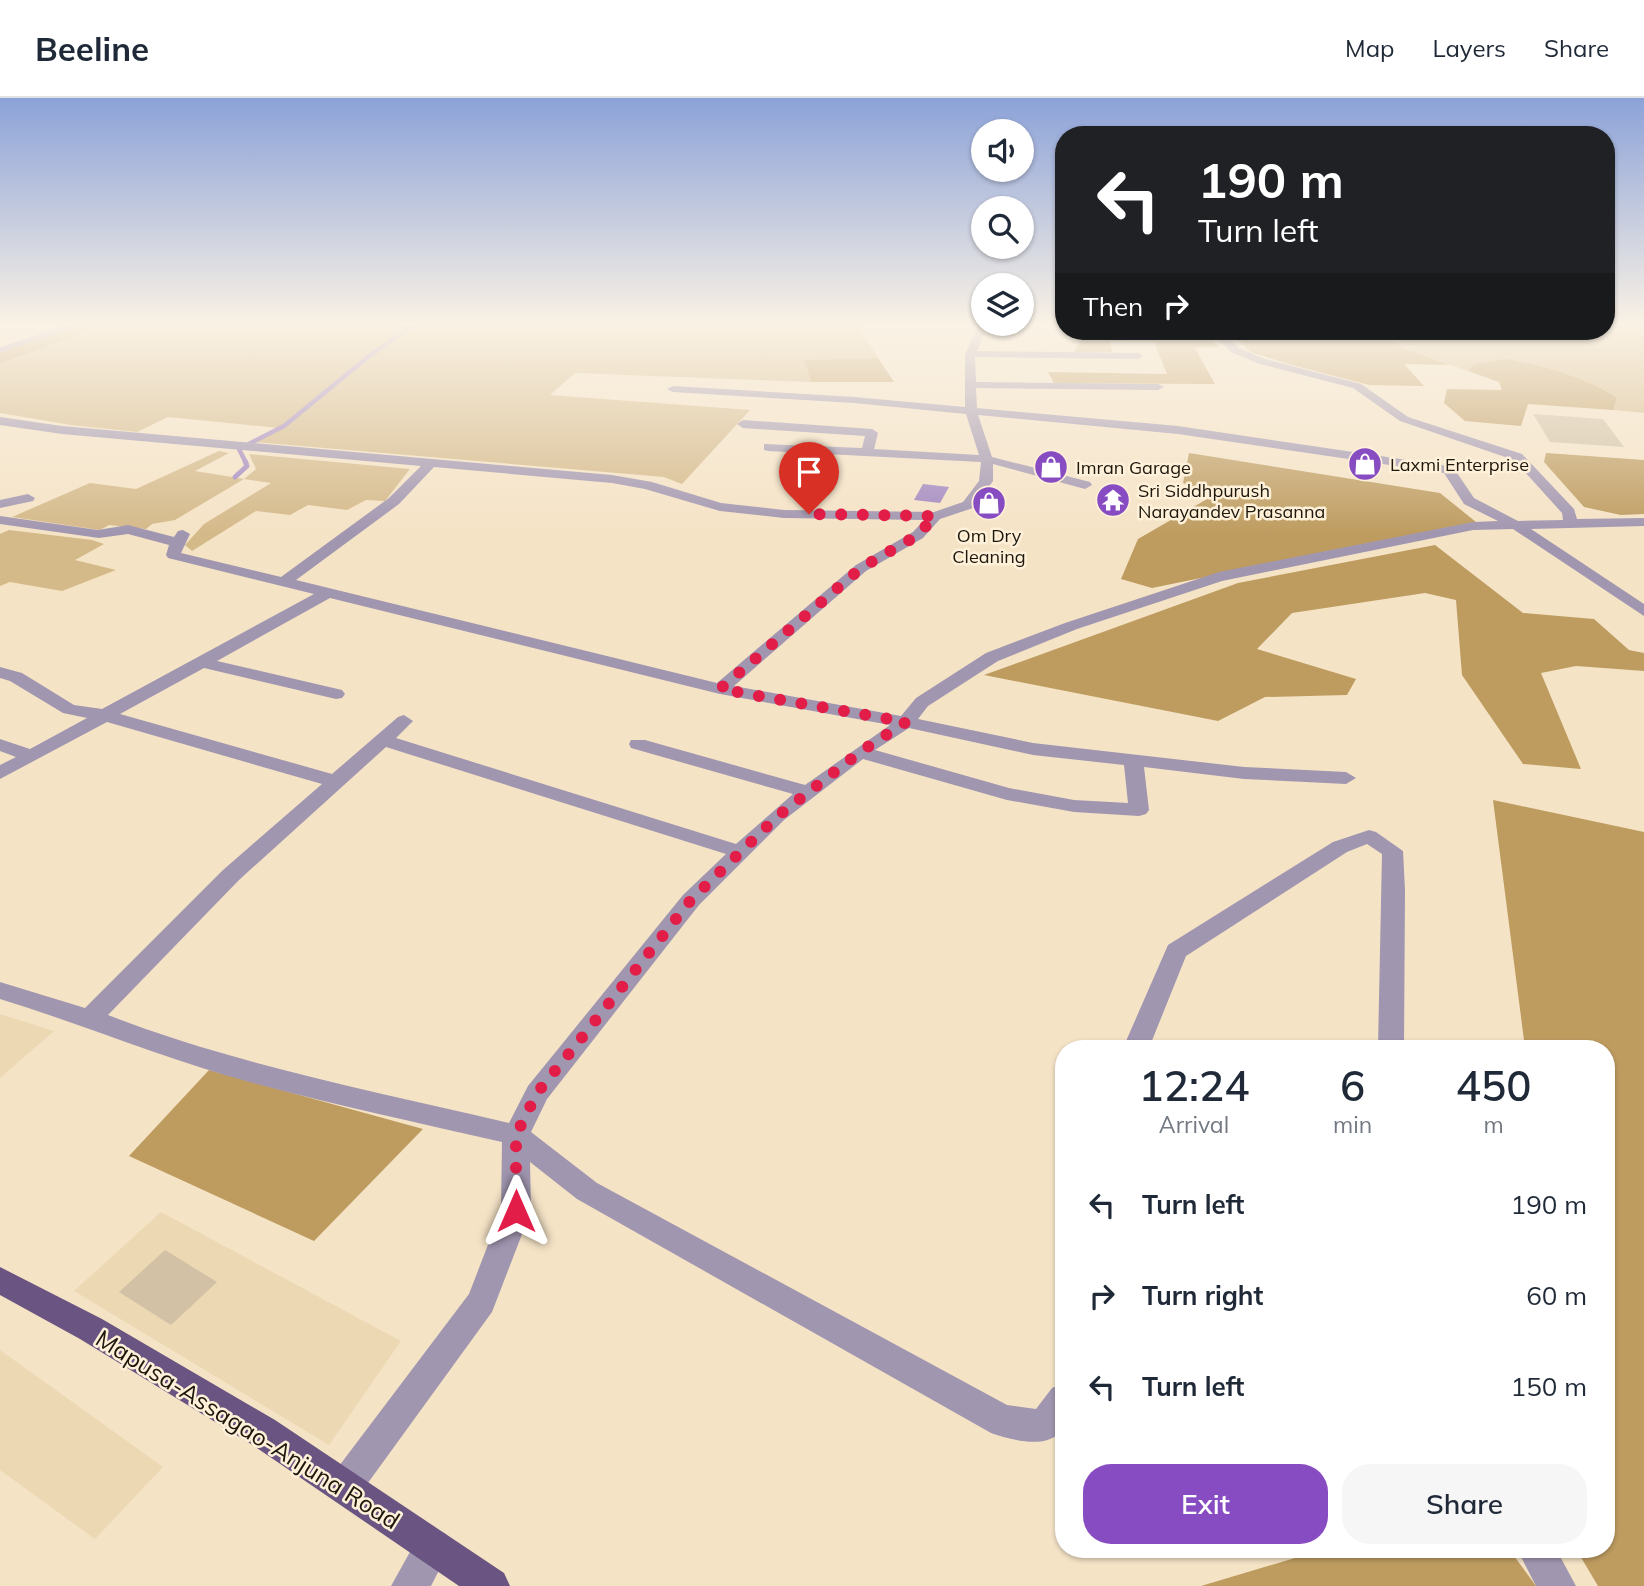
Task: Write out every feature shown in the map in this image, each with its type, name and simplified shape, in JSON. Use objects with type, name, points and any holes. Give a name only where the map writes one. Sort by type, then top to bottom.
[{"type":"main road","name":"Mapusa-Assagao-Anjuna Road","points":[[0,1280],[144,1360],[264,1432],[491,1586]]},
{"type":"street","points":[[779,395],[1178,429],[1448,470],[1469,501],[1516,525],[1644,611]]},
{"type":"street","points":[[0,421],[62,430],[432,462],[647,485],[720,507],[784,514],[935,516],[968,505],[986,481],[987,459],[971,411],[971,395]]},
{"type":"street","points":[[1370,395],[1404,419],[1518,457],[1569,512],[1571,524]]},
{"type":"street","points":[[743,424],[872,433],[867,453]]},
{"type":"street","points":[[768,447],[987,459],[1085,485]]},
{"type":"street","points":[[284,582],[394,501],[432,462]]},
{"type":"street","points":[[0,504],[28,498]]},
{"type":"street","points":[[720,689],[861,568],[918,535],[935,516]]},
{"type":"street","points":[[0,520],[99,534],[112,528],[180,538],[173,555],[720,689],[906,722],[1032,750],[1244,773],[1346,778]]},
{"type":"street","points":[[345,1486],[481,1302],[516,1211],[516,1135],[537,1093],[691,900],[778,816],[860,752],[906,722],[922,702],[992,657],[1071,626],[1219,577],[1473,526],[1644,522]]},
{"type":"street","points":[[0,773],[328,593]]},
{"type":"street","points":[[200,662],[337,694]]},
{"type":"street","points":[[0,672],[16,677],[69,709],[103,715],[337,782]]},
{"type":"street","points":[[90,1018],[231,875],[404,721]]},
{"type":"street","points":[[384,740],[741,852]]},
{"type":"street","points":[[638,744],[808,792]]},
{"type":"street","points":[[0,745],[30,755]]},
{"type":"street","points":[[860,752],[1007,794],[1074,806],[1139,810],[1133,760]]},
{"type":"street","points":[[1139,1040],[1176,951],[1340,847],[1369,836],[1392,851],[1394,890],[1391,1040]]},
{"type":"street","points":[[0,990],[90,1018],[161,1046],[253,1073],[516,1135],[587,1191],[1003,1421],[1043,1426],[1055,1411]]},
{"type":"street","points":[[410,1586],[433,1547]]},
{"type":"street","points":[[1540,1558],[1557,1586]]},
{"type":"shaded area","points":[[0,395],[556,395],[750,410],[682,484],[664,477],[254,442],[278,428],[168,417],[137,432],[71,425],[0,413]]},
{"type":"shaded area","points":[[1446,395],[1613,395],[1617,398],[1613,410],[1528,404],[1521,426],[1465,421],[1444,403]]},
{"type":"shaded area","points":[[1613,395],[1644,395],[1644,413],[1613,410],[1617,398]]},
{"type":"shaded area","points":[[219,451],[229,453],[195,471],[244,479],[175,520],[152,524],[146,529],[109,525],[100,530],[12,517],[90,483],[136,489]]},
{"type":"shaded area","points":[[1189,453],[1440,493],[1476,522],[1152,588],[1121,579],[1138,539],[1214,495],[1183,483]]},
{"type":"shaded area","points":[[1546,453],[1644,460],[1644,514],[1621,515],[1584,507],[1544,462]]},
{"type":"shaded area","points":[[249,454],[410,469],[385,501],[366,500],[347,510],[308,505],[290,515],[256,511],[192,551],[185,545],[204,524],[271,483],[244,479],[256,469]]},
{"type":"shaded area","points":[[923,484],[949,487],[940,503],[914,500]]},
{"type":"shaded area","points":[[9,530],[92,540],[104,544],[75,560],[116,570],[62,591],[10,582],[0,586],[0,534]]},
{"type":"shaded area","points":[[1435,545],[1523,613],[1594,619],[1629,650],[1644,653],[1644,671],[1576,666],[1541,673],[1581,769],[1523,764],[1462,675],[1456,600],[1425,593],[1292,613],[1257,649],[1356,679],[1347,695],[1265,697],[1218,721],[984,675],[1238,583]]},
{"type":"shaded area","points":[[1493,800],[1644,832],[1644,1586],[1598,1586],[1581,1558],[1615,1558],[1615,1040],[1524,1040]]},
{"type":"shaded area","points":[[0,1014],[54,1031],[0,1078]]},
{"type":"shaded area","points":[[209,1070],[423,1129],[314,1241],[129,1156]]},
{"type":"shaded area","points":[[161,1212],[401,1341],[329,1445],[74,1291]]},
{"type":"shaded area","points":[[0,1350],[163,1467],[95,1539],[0,1470]]},
{"type":"shaded area","points":[[1295,1558],[1516,1558],[1536,1586],[1201,1586]]},
{"type":"building","points":[[1533,414],[1603,419],[1624,447],[1550,442]]},
{"type":"building","points":[[165,1250],[217,1282],[171,1325],[119,1292]]},
{"type":"waterway","points":[[245,461],[239,449],[284,426],[321,395]]},
{"type":"waterway","points":[[235,477],[247,466],[245,461]]},
{"type":"place","name":"Laxmi Enterprise","points":[[1365,464]]},
{"type":"place","name":"Imran Garage","points":[[1051,467]]},
{"type":"place","name":"Sri Siddhpurush Narayandev Prasanna","points":[[1113,500]]},
{"type":"place","name":"Om Dry Cleaning","points":[[989,503]]},
{"type":"route","points":[[516,1211],[516,1135],[537,1093],[691,900],[778,816],[860,752],[906,722],[720,689],[861,568],[918,535],[935,516],[809,514]]}]
